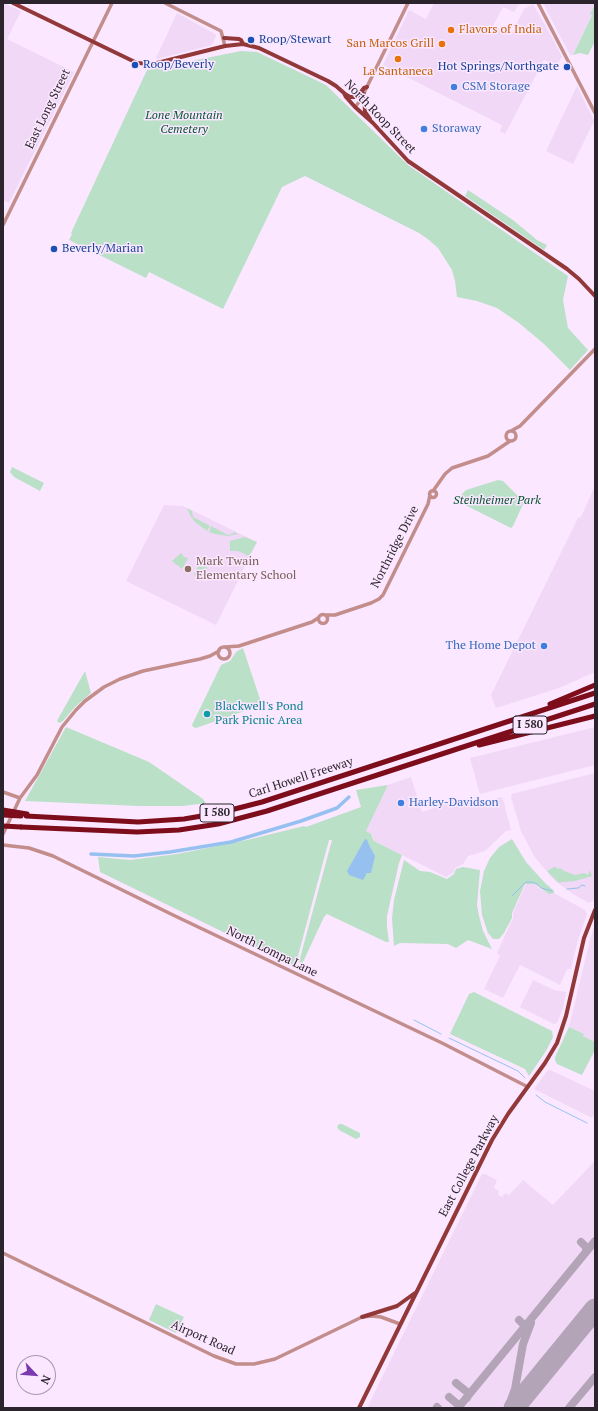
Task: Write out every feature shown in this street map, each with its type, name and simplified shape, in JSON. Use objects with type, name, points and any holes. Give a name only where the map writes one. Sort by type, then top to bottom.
[{"type":"highway","points":[[477,731],[546,706],[595,685]]},
{"type":"highway","name":"Carl Howell Freeway","points":[[26,815],[37,817],[133,822],[174,820],[208,815],[262,802],[595,693]]},
{"type":"highway","name":"Carl Howell Freeway","points":[[3,826],[137,832],[184,829],[212,825],[267,811],[595,704]]},
{"type":"highway","points":[[466,746],[476,746],[595,716]]},
{"type":"highway","points":[[3,810],[26,815]]},
{"type":"highway","points":[[3,815],[26,815]]},
{"type":"main road","name":"North Roop Street","points":[[13,3],[133,61],[147,64],[170,60],[225,46],[243,44],[259,48],[328,81],[344,93],[355,107],[408,160],[580,278],[595,296]]},
{"type":"main road","points":[[224,38],[239,39],[243,44]]},
{"type":"main road","points":[[344,93],[350,97],[358,96],[364,88],[367,87]]},
{"type":"main road","points":[[364,94],[365,112],[372,123]]},
{"type":"main road","name":"East College Parkway","points":[[359,1408],[492,1140],[508,1114],[550,1056],[561,1032],[569,1008],[584,938],[595,911]]},
{"type":"main road","points":[[362,1317],[397,1306],[417,1291]]},
{"type":"street","name":"East Long Street","points":[[3,224],[112,3]]},
{"type":"street","points":[[164,3],[222,31],[225,46]]},
{"type":"street","points":[[355,107],[364,94],[408,3]]},
{"type":"street","points":[[538,3],[595,113]]},
{"type":"street","name":"Northridge Drive","points":[[502,446],[507,433],[520,426],[595,349]]},
{"type":"street","name":"Northridge Drive","points":[[327,621],[335,615],[371,603],[383,595],[432,496],[436,495],[434,492],[439,482],[445,474],[452,468],[488,456],[510,441],[515,440],[520,426]]},
{"type":"street","points":[[511,431],[516,436]]},
{"type":"street","points":[[506,437],[506,439],[510,441]]},
{"type":"street","points":[[207,658],[222,648],[241,646],[312,622],[320,615],[325,615],[327,617],[327,621],[324,624],[312,622]]},
{"type":"street","name":"Northridge Drive","points":[[325,615],[335,615]]},
{"type":"street","points":[[318,618],[320,623]]},
{"type":"street","points":[[3,834],[20,798],[37,775],[62,727],[76,710],[96,692],[133,674],[207,658],[227,659],[241,646]]},
{"type":"street","points":[[225,647],[230,650],[230,655]]},
{"type":"street","points":[[219,651],[218,656],[222,659]]},
{"type":"street","points":[[3,792],[20,798]]},
{"type":"street","name":"North Lompa Lane","points":[[3,845],[29,848],[53,856],[528,1087]]},
{"type":"street","name":"Airport Road","points":[[3,1253],[214,1356],[236,1364],[254,1364],[275,1359],[362,1317],[381,1317],[400,1324]]},
{"type":"shaded area","points":[[3,3],[21,11],[7,39],[74,72],[9,203],[3,200]]},
{"type":"shaded area","points":[[434,3],[520,3],[514,12],[503,7],[493,26],[511,35],[524,9],[533,4],[554,41],[562,57],[556,65],[544,60],[505,134],[500,131],[502,125],[383,65],[409,10],[426,19]]},
{"type":"shaded area","points":[[543,3],[595,3],[591,13],[592,14],[573,55],[570,55]]},
{"type":"shaded area","points":[[177,13],[215,34],[216,36],[212,45],[157,59],[156,58]]},
{"type":"shaded area","points":[[577,86],[594,121],[573,164],[546,151]]},
{"type":"shaded area","points":[[595,486],[595,672],[559,688],[496,708],[491,695],[578,518],[581,517]]},
{"type":"shaded area","name":"Mark Twain Elementary School","points":[[164,505],[183,506],[257,542],[216,625],[126,581]]},
{"type":"shaded area","points":[[595,727],[595,765],[480,794],[470,758]]},
{"type":"shaded area","points":[[595,773],[595,898],[589,903],[573,894],[554,880],[534,856],[521,831],[511,797],[512,794]]},
{"type":"shaded area","points":[[411,777],[422,812],[458,800],[460,807],[501,797],[503,799],[511,830],[506,831],[485,851],[468,856],[463,864],[455,868],[454,872],[446,877],[374,841],[373,836],[366,831],[388,785]]},
{"type":"shaded area","points":[[526,884],[535,884],[540,889],[549,893],[554,893],[585,910],[587,914],[578,940],[571,969],[567,969],[560,985],[520,965],[503,998],[484,989],[500,956],[497,953]]},
{"type":"shaded area","points":[[595,924],[595,1042],[583,1036],[584,1034],[569,1027]]},
{"type":"shaded area","points":[[533,980],[554,990],[566,992],[563,1008],[557,1023],[554,1024],[520,1007]]},
{"type":"shaded area","points":[[550,1070],[595,1091],[595,1113],[592,1118],[534,1089],[547,1071]]},
{"type":"shaded area","points":[[595,1161],[595,1408],[367,1408],[482,1174],[497,1180],[494,1188],[499,1191],[498,1195],[502,1197],[505,1193],[509,1195],[523,1180],[553,1205]]},
{"type":"green space","points":[[595,4],[595,41],[588,55],[580,53],[573,55],[592,15],[590,14]]},
{"type":"green space","name":"Lone Mountain Cemetery","points":[[241,51],[257,52],[326,85],[408,165],[568,276],[563,300],[568,328],[588,350],[570,370],[544,344],[519,323],[497,308],[477,301],[457,297],[452,270],[438,248],[429,240],[419,233],[305,176],[282,187],[223,309],[149,272],[146,278],[69,240],[147,70]]},
{"type":"green space","points":[[468,190],[513,220],[537,240],[547,245],[544,250],[465,196]]},
{"type":"green space","points":[[12,467],[44,483],[40,491],[14,477],[10,472]]},
{"type":"green space","name":"Steinheimer Park","points":[[498,480],[503,481],[524,502],[511,528],[459,502],[462,494],[466,490]]},
{"type":"green space","points":[[187,508],[192,511],[193,517],[210,526],[207,531],[195,522]]},
{"type":"green space","points":[[211,526],[228,535],[234,532],[238,534],[228,536],[215,534],[209,532]]},
{"type":"green space","points":[[245,537],[257,542],[249,556],[238,551],[230,551],[230,541]]},
{"type":"green space","points":[[181,553],[184,557],[188,558],[182,569],[172,561]]},
{"type":"green space","points":[[199,564],[207,567],[207,578],[194,575]]},
{"type":"green space","points":[[243,648],[262,705],[196,728],[193,727],[192,725],[221,665],[230,661],[236,652]]},
{"type":"green space","points":[[85,671],[91,693],[75,707],[62,722],[59,723],[57,721],[58,719]]},
{"type":"green space","points":[[66,727],[149,762],[203,799],[206,803],[183,806],[139,806],[25,801]]},
{"type":"green space","points":[[388,785],[366,831],[371,834],[374,841],[402,855],[387,916],[389,942],[386,942],[327,914],[324,917],[302,964],[299,962],[332,840],[329,840],[295,967],[100,872],[98,857],[130,860],[177,854],[247,840],[304,826],[306,827],[361,807],[356,790]]},
{"type":"green space","points":[[512,839],[526,862],[554,891],[554,893],[549,894],[535,884],[525,884],[512,913],[512,918],[504,933],[499,939],[493,939],[488,933],[482,915],[480,891],[484,871],[490,858],[499,847]]},
{"type":"green space","points":[[404,860],[420,871],[430,872],[447,879],[454,874],[456,869],[463,867],[480,870],[477,905],[483,931],[492,949],[468,940],[456,948],[448,944],[400,943],[394,946],[392,918],[394,900]]},
{"type":"green space","points":[[554,867],[557,869],[560,868],[575,875],[584,873],[588,875],[590,870],[592,876],[575,881],[559,883],[547,871]]},
{"type":"green space","points":[[474,992],[552,1031],[553,1037],[546,1051],[529,1076],[525,1069],[450,1034],[469,994]]},
{"type":"green space","points":[[569,1027],[584,1034],[583,1036],[595,1042],[595,1050],[582,1075],[557,1064],[555,1060]]},
{"type":"green space","points":[[339,1124],[360,1133],[360,1137],[356,1139],[339,1130],[337,1127]]},
{"type":"green space","points":[[156,1304],[184,1317],[176,1333],[149,1320]]},
{"type":"water","points":[[365,839],[367,840],[375,856],[371,873],[367,873],[363,880],[349,875],[347,871]]},
{"type":"waterway","points":[[91,854],[134,856],[231,842],[301,821],[337,808],[349,797]]},
{"type":"waterway","points":[[512,896],[526,882],[532,882],[541,888],[552,891]]},
{"type":"waterway","points":[[567,889],[578,888],[582,885],[585,886]]},
{"type":"waterway","points":[[414,1020],[441,1034]]},
{"type":"waterway","points":[[449,1038],[518,1071],[525,1078]]},
{"type":"waterway","points":[[536,1095],[545,1102],[587,1123]]},
{"type":"taxiway","points":[[458,1408],[595,1241]]},
{"type":"taxiway","points":[[581,1242],[586,1247],[586,1252]]},
{"type":"taxiway","points":[[519,1320],[524,1325],[525,1331]]},
{"type":"taxiway","points":[[508,1408],[515,1389],[523,1344],[531,1323]]},
{"type":"taxiway","points":[[569,1408],[595,1377]]},
{"type":"taxiway","points":[[456,1383],[467,1392],[467,1398]]},
{"type":"taxiway","points":[[449,1397],[456,1403]]},
{"type":"taxiway","points":[[513,1408],[519,1401]]},
{"type":"runway","points":[[514,1408],[595,1309]]},
{"type":"place","name":"Flavors of India","points":[[451,30]]},
{"type":"place","name":"Roop/Stewart","points":[[251,40]]},
{"type":"place","name":"San Marcos Grill","points":[[442,44]]},
{"type":"place","name":"La Santaneca","points":[[398,59]]},
{"type":"place","name":"Roop/Beverly","points":[[135,65]]},
{"type":"place","name":"Hot Springs/Northgate","points":[[567,67]]},
{"type":"place","name":"CSM Storage","points":[[454,87]]},
{"type":"place","name":"Storaway","points":[[424,129]]},
{"type":"place","name":"Beverly/Marian","points":[[54,249]]},
{"type":"place","name":"Mark Twain Elementary School","points":[[188,569]]},
{"type":"place","name":"The Home Depot","points":[[544,646]]},
{"type":"place","name":"Blackwell's Pond Park Picnic Area","points":[[207,714]]},
{"type":"place","name":"Harley-Davidson","points":[[401,803]]}]
